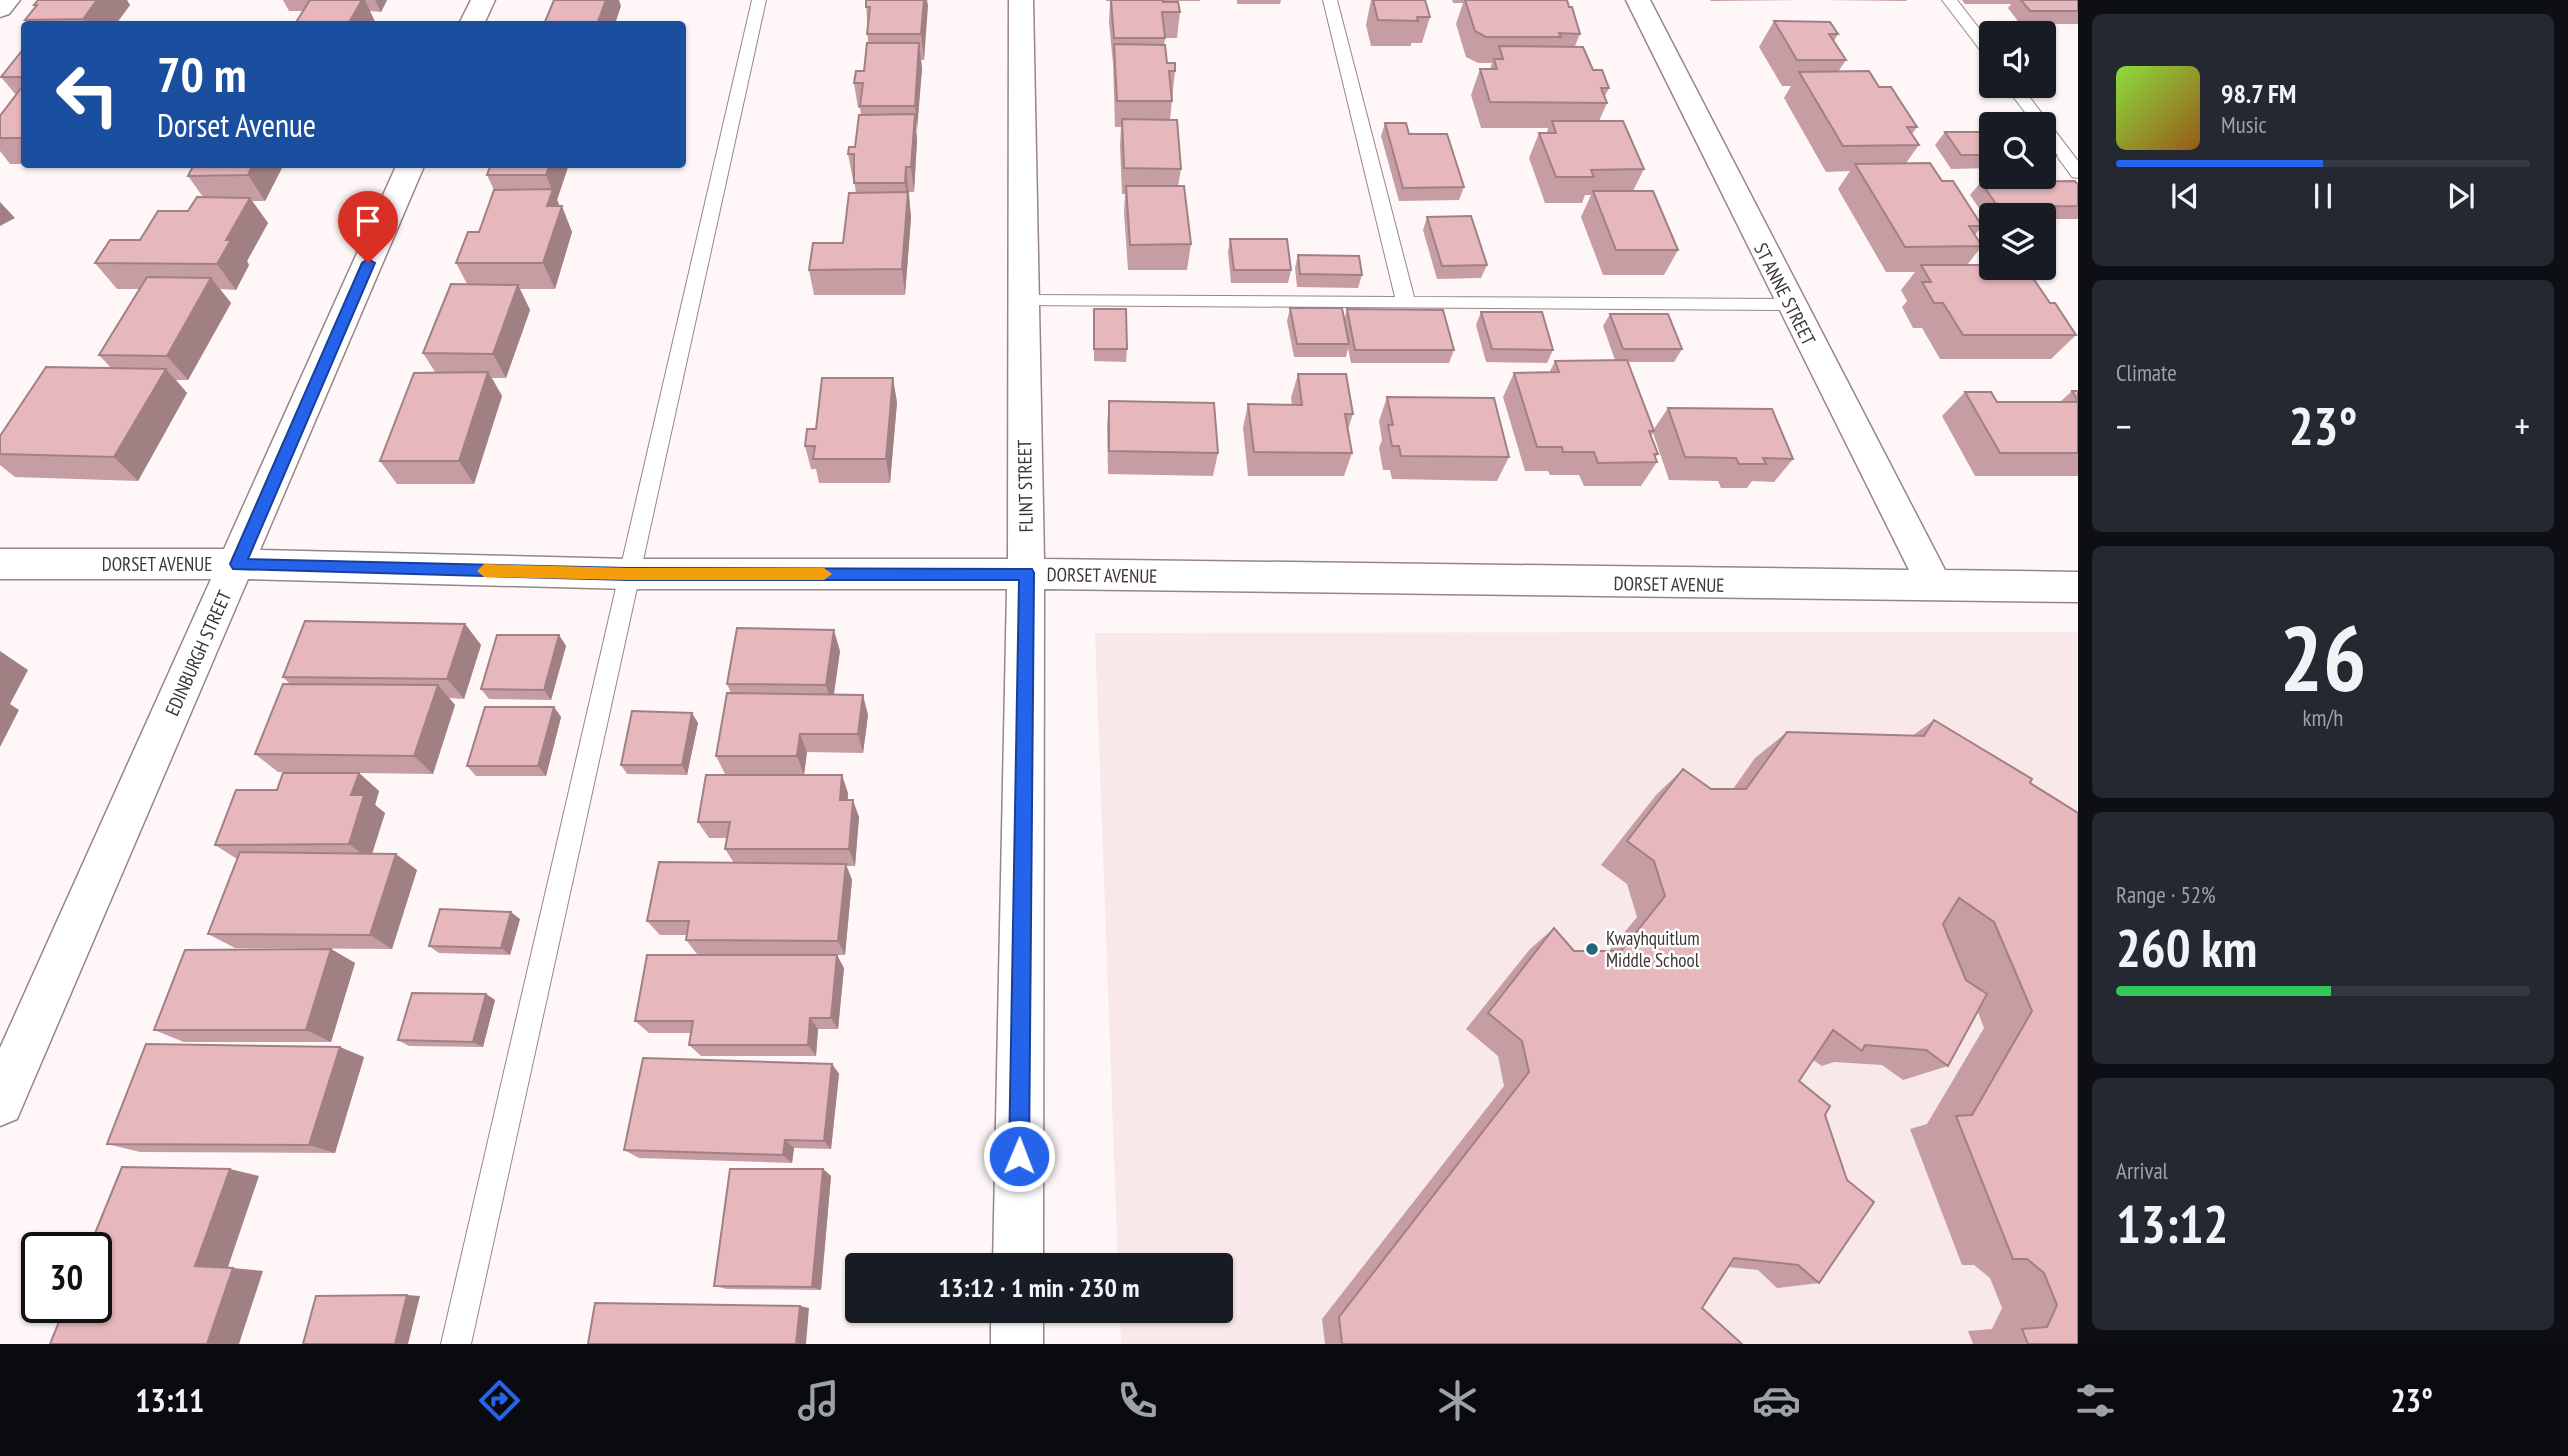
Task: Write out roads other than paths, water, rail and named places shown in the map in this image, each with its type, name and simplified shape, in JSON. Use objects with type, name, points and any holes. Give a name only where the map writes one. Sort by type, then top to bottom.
[{"type":"street","points":[[0,9],[8,0]]},
{"type":"street","points":[[473,21],[483,0]]},
{"type":"street","name":"FLINT STREET","points":[[1018,1253],[1027,573],[1021,0]]},
{"type":"street","name":"ST ANNE STREET","points":[[1638,0],[1790,305],[1935,586]]},
{"type":"street","name":"EDINBURGH STREET","points":[[0,1102],[409,168]]},
{"type":"street","name":"DORSET AVENUE","points":[[0,564],[238,564],[629,574],[1027,573],[2078,587]]},
{"type":"street","points":[[1017,1323],[1017,1344]]},
{"type":"lane","points":[[456,1344],[759,0]]},
{"type":"lane","points":[[1330,0],[1406,303]]},
{"type":"lane","points":[[1950,0],[1979,39]]},
{"type":"lane","points":[[2056,143],[2078,173]]},
{"type":"lane","points":[[1024,301],[1790,305]]},
{"type":"place","name":"Kwayhquitlum Middle School","points":[[1592,949]]}]
